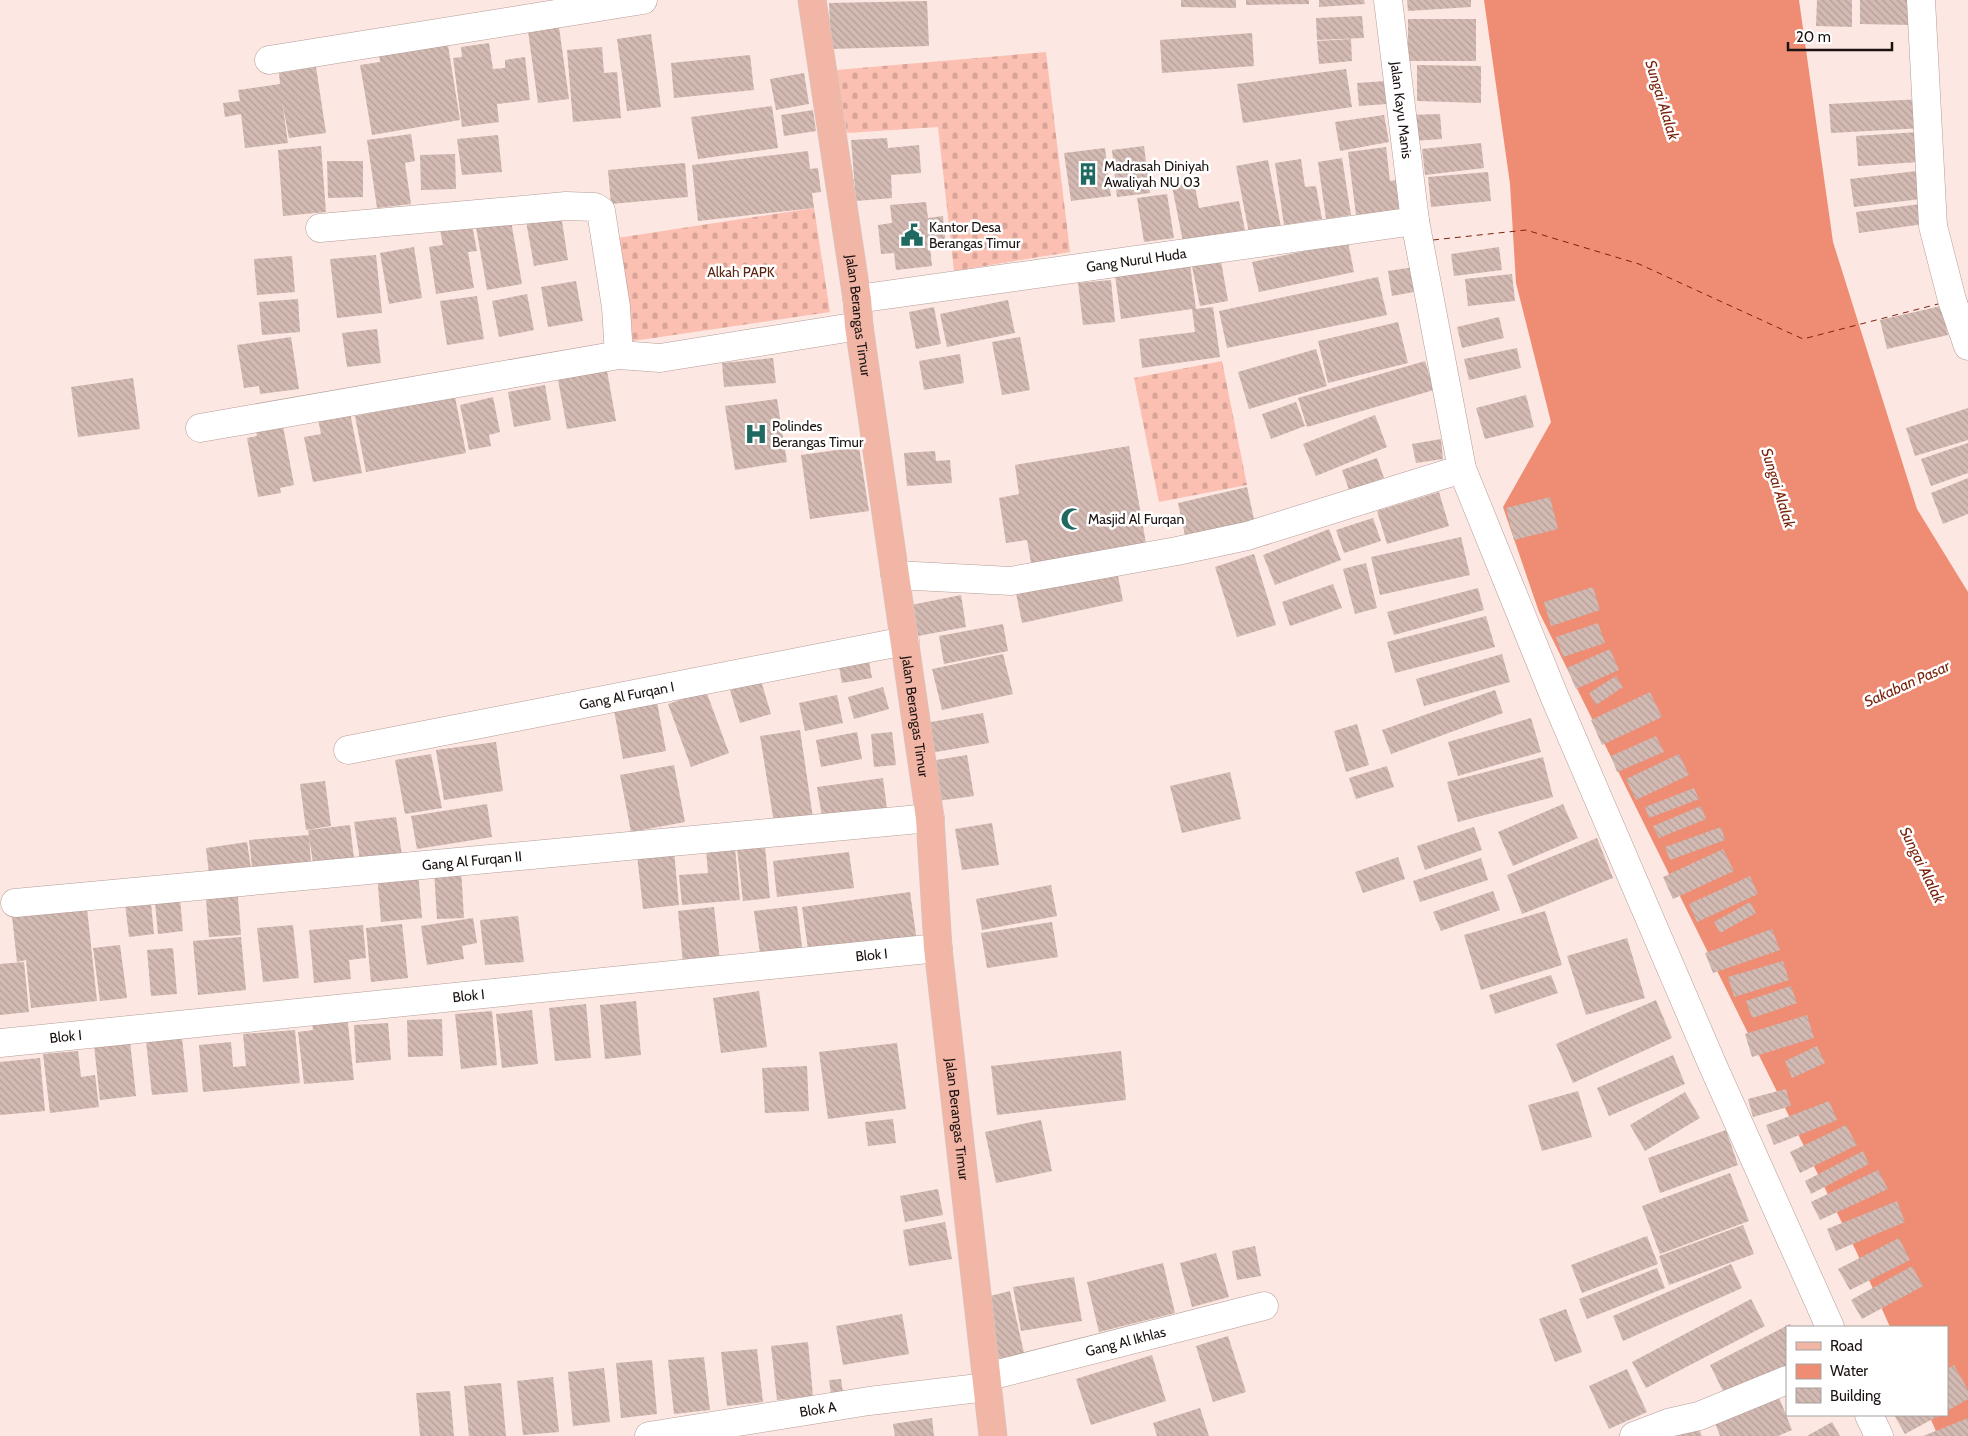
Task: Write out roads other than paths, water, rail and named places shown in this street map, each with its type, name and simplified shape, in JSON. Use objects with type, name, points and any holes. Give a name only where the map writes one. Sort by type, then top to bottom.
[{"type":"main road","name":"Jalan Berangas Timur","points":[[812,0],[857,299],[859,326],[930,818],[938,948],[992,1436]]},
{"type":"street","points":[[269,60],[643,0]]},
{"type":"street","name":"Jalan Kayu Manis","points":[[1388,0],[1416,221],[1462,469],[1559,708],[1709,1056],[1830,1326]]},
{"type":"street","points":[[1921,0],[1934,226],[1952,300],[1968,346]]},
{"type":"street","points":[[320,228],[566,206],[595,207],[601,212],[616,307],[619,355]]},
{"type":"street","name":"Gang Nurul Huda","points":[[857,299],[1416,221]]},
{"type":"street","points":[[200,428],[619,355],[660,358],[859,326]]},
{"type":"street","points":[[895,575],[1011,581],[1177,551],[1247,536],[1462,469]]},
{"type":"street","name":"Gang Al Furqan I","points":[[348,750],[905,640]]},
{"type":"street","name":"Gang Al Furqan II","points":[[15,903],[930,818]]},
{"type":"street","name":"Blok I","points":[[0,1043],[938,948]]},
{"type":"street","name":"Gang Al Ikhlas","points":[[987,1382],[1264,1306]]},
{"type":"street","points":[[1634,1436],[1668,1423],[1699,1416],[1786,1380]]},
{"type":"street","name":"Blok A","points":[[649,1436],[987,1382]]},
{"type":"street","points":[[1869,1416],[1879,1436]]},
{"type":"water","points":[[1484,0],[1799,0],[1833,242],[1917,509],[1968,592],[1968,1436],[1938,1436],[1929,1416],[1948,1416],[1948,1326],[1890,1326],[1857,1253],[1539,612],[1503,507],[1551,422],[1516,283],[1510,184]]},
{"type":"place","name":"Madrasah Diniyah Awaliyah NU 03","points":[[1088,174]]},
{"type":"place","name":"Kantor Desa Berangas Timur","points":[[912,235]]},
{"type":"place","name":"Polindes Berangas Timur","points":[[756,434]]},
{"type":"place","name":"Masjid Al Furqan","points":[[1072,519]]},
{"type":"water label","name":"Sungai Alalak","points":[[1662,100]]},
{"type":"water label","name":"Sungai Alalak","points":[[1778,488]]},
{"type":"water label","name":"Sakaban Pasar","points":[[1907,684]]},
{"type":"water label","name":"Sungai Alalak","points":[[1922,865]]},
{"type":"park label","name":"Alkah PAPK","points":[[741,272]]}]
